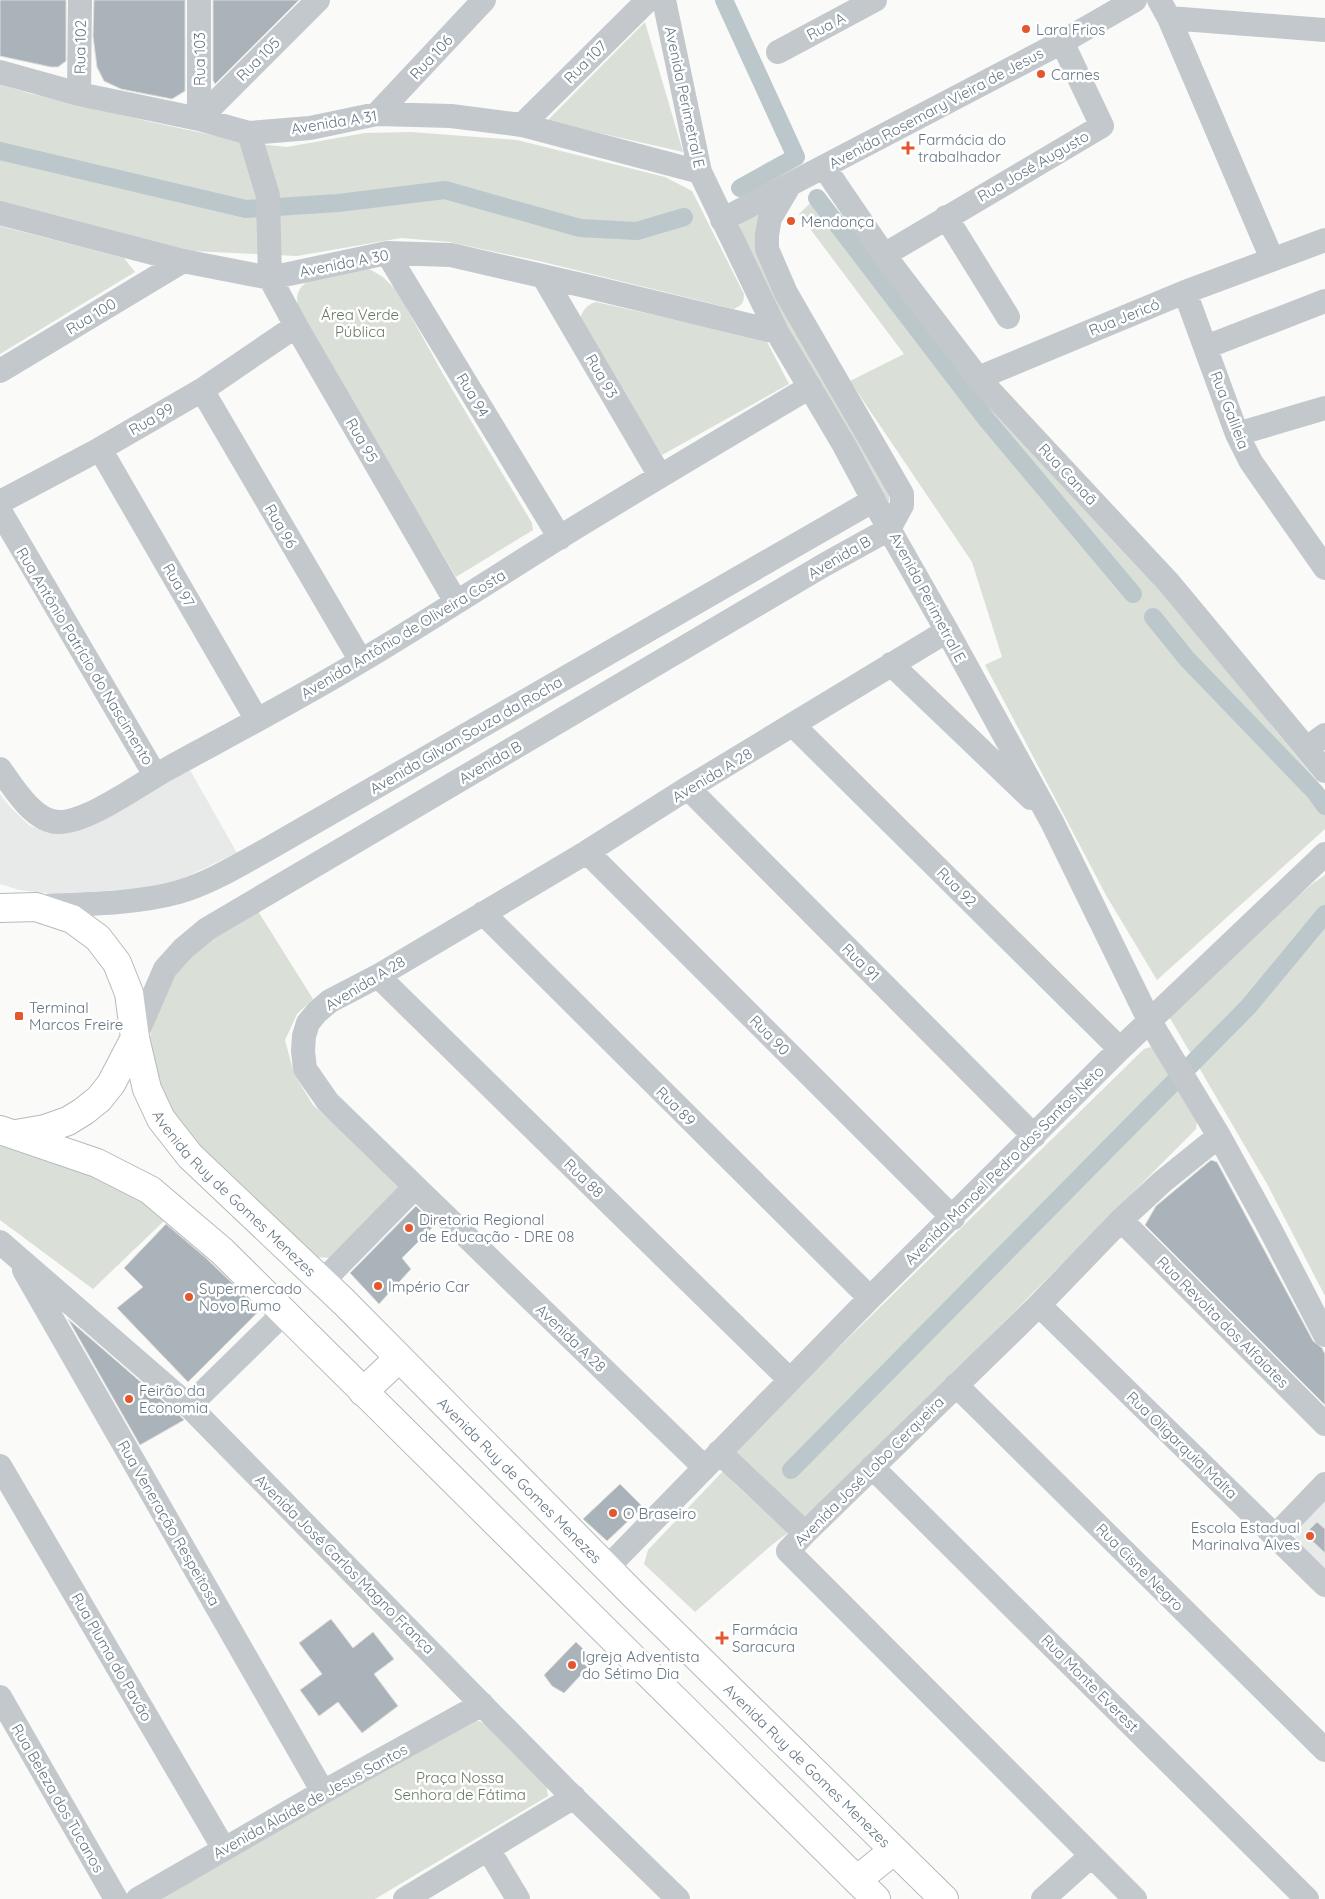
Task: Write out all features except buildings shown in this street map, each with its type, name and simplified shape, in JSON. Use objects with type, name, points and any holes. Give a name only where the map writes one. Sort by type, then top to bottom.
[{"type":"main road","name":"Avenida Ruy de Gomes Menezes","points":[[0,892],[72,919],[98,938],[117,963],[128,993],[135,1038],[147,1089],[161,1119],[190,1156],[322,1282],[607,1568],[944,1899]]},
{"type":"main road","points":[[0,908],[36,907]]},
{"type":"main road","points":[[5,1133],[45,1129],[68,1121],[84,1111],[99,1099],[111,1084],[135,1038]]},
{"type":"main road","points":[[5,1133],[97,1163],[150,1190],[222,1251],[876,1899]]},
{"type":"main road","points":[[363,1392],[399,1358]]},
{"type":"main road","points":[[857,1880],[893,1851]]},
{"type":"street","name":"Rua 102","points":[[79,94],[80,0]]},
{"type":"street","name":"Rua 103","points":[[199,0],[199,119]]},
{"type":"street","name":"Rua 105","points":[[199,119],[318,0]]},
{"type":"street","name":"Rua 106","points":[[377,114],[484,0]]},
{"type":"street","name":"Rua 107","points":[[522,125],[648,0]]},
{"type":"street","name":"Avenida Perimetral E","points":[[664,0],[700,172],[722,220],[777,332],[844,445],[1047,815],[1149,1020]]},
{"type":"street","name":"Rua A","points":[[778,52],[875,0]]},
{"type":"street","name":"Avenida Rosemary Vieira de Jesus","points":[[789,186],[1062,42],[1135,0]]},
{"type":"street","points":[[1164,9],[1325,30]]},
{"type":"street","points":[[1164,9],[1272,259]]},
{"type":"street","name":"Rua José Augusto","points":[[884,254],[1102,126],[1062,42]]},
{"type":"street","name":"Avenida A 31","points":[[0,72],[79,94],[199,119],[249,133],[310,128],[377,114],[450,116],[522,125],[700,172]]},
{"type":"street","points":[[249,133],[269,207],[270,278]]},
{"type":"street","name":"Rua Canaã","points":[[824,167],[884,254],[978,378],[1316,741],[1325,771]]},
{"type":"street","name":"Avenida Perimetral E","points":[[789,186],[770,218],[767,249],[786,293],[902,494],[902,505],[889,529]]},
{"type":"street","points":[[722,220],[789,186]]},
{"type":"street","name":"Avenida A 30","points":[[0,213],[183,261],[270,278],[387,253],[451,255],[777,332]]},
{"type":"street","points":[[946,218],[1008,317]]},
{"type":"street","name":"Rua Jericó","points":[[978,378],[1185,292],[1325,240]]},
{"type":"street","name":"Rua 94","points":[[387,253],[560,538]]},
{"type":"street","name":"Rua 100","points":[[0,371],[183,261]]},
{"type":"street","name":"Rua 93","points":[[543,276],[660,476]]},
{"type":"street","name":"Rua 95","points":[[270,278],[456,602]]},
{"type":"street","name":"Rua Galileia","points":[[1185,292],[1237,434],[1251,462],[1325,568]]},
{"type":"street","points":[[1206,347],[1325,301]]},
{"type":"street","name":"Rua 99","points":[[0,502],[100,449],[202,390],[296,326]]},
{"type":"street","name":"Avenida Antônio de Oliveira Costa","points":[[0,769],[35,813],[56,822],[80,817],[100,809],[155,775],[258,720],[361,661],[660,476],[810,387]]},
{"type":"street","name":"Rua 96","points":[[202,390],[361,661]]},
{"type":"street","points":[[1237,434],[1325,408]]},
{"type":"street","name":"Rua 97","points":[[100,449],[258,720]]},
{"type":"street","name":"Avenida Gilvan Souza da Rocha","points":[[36,907],[145,898],[178,892],[218,876],[874,500]]},
{"type":"street","name":"Rua Antônio Patrício do Nascimento","points":[[0,512],[155,775]]},
{"type":"street","name":"Avenida B","points":[[135,1038],[164,970],[183,949],[207,929],[824,565],[889,529]]},
{"type":"street","name":"Avenida A 28","points":[[805,1533],[711,1460],[415,1187],[328,1102],[305,1068],[304,1036],[308,1023],[316,1012],[330,1002],[378,976],[587,852],[947,630]]},
{"type":"street","points":[[891,664],[1047,815]]},
{"type":"street","name":"Rua 92","points":[[793,725],[1120,1049]]},
{"type":"street","name":"Rua 91","points":[[688,788],[1034,1136]]},
{"type":"street","name":"Rua 90","points":[[587,852],[953,1218]]},
{"type":"street","name":"Avenida Manoel Pedro dos Santos Neto","points":[[607,1568],[870,1298],[953,1218],[1149,1020],[1325,854]]},
{"type":"street","name":"Rua 89","points":[[483,913],[870,1298]]},
{"type":"street","name":"Rua 88","points":[[378,976],[790,1380]]},
{"type":"street","points":[[1149,1020],[1219,1136],[1325,1334]]},
{"type":"street","name":"Avenida José Lobo Cerqueira","points":[[1135,1899],[788,1551],[1039,1304],[1121,1220],[1162,1182],[1219,1136]]},
{"type":"street","points":[[322,1282],[415,1187]]},
{"type":"street","name":"Rua Revolta dos Alfaiates","points":[[1121,1220],[1325,1424]]},
{"type":"street","name":"Avenida José Carlos Magno França","points":[[7,1247],[189,1406],[574,1797],[678,1899]]},
{"type":"street","name":"Rua Veneração Respeitosa","points":[[7,1247],[323,1792]]},
{"type":"street","name":"Rua Oligarquia Malta","points":[[1039,1304],[1325,1585]]},
{"type":"street","points":[[189,1406],[284,1313]]},
{"type":"street","name":"Rua Cisne Negro","points":[[956,1385],[1325,1750]]},
{"type":"street","name":"Rua Pluma do Pavão","points":[[0,1466],[224,1849]]},
{"type":"street","name":"Rua Monte Everest","points":[[872,1467],[1307,1899]]},
{"type":"street","points":[[1275,1536],[1325,1484]]},
{"type":"street","name":"Rua Beleza dos Tucanos","points":[[0,1697],[116,1899]]},
{"type":"street","name":"Avenida Alaíde de Jesus Santos","points":[[138,1899],[323,1792],[482,1704]]},
{"type":"street","points":[[405,1899],[574,1797]]},
{"type":"street","points":[[488,1849],[518,1899]]},
{"type":"street","points":[[630,1852],[657,1899]]},
{"type":"street","points":[[1044,1899],[1091,1856]]},
{"type":"shaded area","points":[[190,770],[237,853],[179,880],[137,889],[53,894],[19,890],[0,884],[0,794],[11,808],[30,826],[49,832]]},
{"type":"shaded area","name":"Escola Estadual Marinalva Alves","points":[[1325,1493],[1325,1575],[1295,1540],[1297,1523]]},
{"type":"green space","points":[[645,22],[683,152],[547,121]]},
{"type":"green space","points":[[0,84],[28,93],[249,143],[287,147],[365,133],[411,132],[517,140],[665,177],[692,191],[744,294],[744,300],[741,305],[734,309],[539,261],[449,242],[401,238],[297,256],[190,251],[0,203]]},
{"type":"green space","points":[[822,192],[949,359],[1169,600],[1325,791],[1325,829],[1157,980],[1107,897],[985,665],[1002,657],[972,562],[850,381],[904,354],[799,214]]},
{"type":"green space","points":[[762,204],[761,219],[890,495],[888,507],[883,509],[739,234],[740,223]]},
{"type":"green space","points":[[0,226],[124,258],[135,272],[0,354]]},
{"type":"green space","name":"Área Verde Pública","points":[[366,267],[383,277],[397,291],[443,374],[532,523],[533,530],[456,577],[299,313],[298,293],[310,280],[328,273]]},
{"type":"green space","points":[[596,302],[766,340],[789,384],[662,455],[579,322],[585,309]]},
{"type":"green space","points":[[1325,875],[1325,1296],[1266,1182],[1167,1013],[1312,884]]},
{"type":"green space","points":[[256,908],[313,999],[297,1014],[285,1040],[294,1074],[313,1105],[401,1185],[332,1258],[315,1257],[184,1138],[151,1067],[150,1039],[155,1007],[171,975],[198,947]]},
{"type":"green space","points":[[1151,1047],[1157,1052],[1197,1121],[1196,1129],[806,1521],[732,1452],[1144,1049]]},
{"type":"green space","points":[[0,1145],[20,1147],[68,1163],[135,1195],[166,1219],[93,1289],[0,1220]]},
{"type":"green space","points":[[724,1470],[736,1485],[788,1533],[695,1612],[644,1564],[648,1550]]},
{"type":"green space","name":"Praça Nossa Senhora de Fátima","points":[[473,1718],[487,1725],[546,1784],[548,1796],[375,1899],[162,1899],[444,1732]]},
{"type":"waterway","points":[[724,0],[796,157],[740,188]]},
{"type":"waterway","points":[[0,151],[246,209],[338,203],[445,190],[580,228],[637,231],[684,217]]},
{"type":"waterway","points":[[817,198],[987,420],[1133,594]]},
{"type":"waterway","points":[[1153,617],[1187,659],[1315,792],[1325,806]]},
{"type":"waterway","points":[[791,1470],[1249,1006],[1325,914]]},
{"type":"place","name":"Lara Frios","points":[[1026,29]]},
{"type":"place","name":"Carnes","points":[[1041,74]]},
{"type":"place","name":"Farmácia do trabalhador","points":[[908,148]]},
{"type":"place","name":"Mendonça","points":[[791,221]]},
{"type":"place","name":"Terminal Marcos Freire","points":[[19,1016]]},
{"type":"place","name":"Diretoria Regional de Educação - DRE 08","points":[[409,1228]]},
{"type":"place","name":"Império Car","points":[[378,1286]]},
{"type":"place","name":"Supermercado Novo Rumo","points":[[189,1297]]},
{"type":"place","name":"Feirão da Economia","points":[[129,1399]]},
{"type":"place","name":"O Braseiro","points":[[613,1513]]},
{"type":"place","name":"Escola Estadual Marinalva Alves","points":[[1310,1536]]},
{"type":"place","name":"Farmácia Saracura","points":[[722,1638]]},
{"type":"place","name":"Igreja Adventista do Sétimo Dia","points":[[572,1665]]}]
